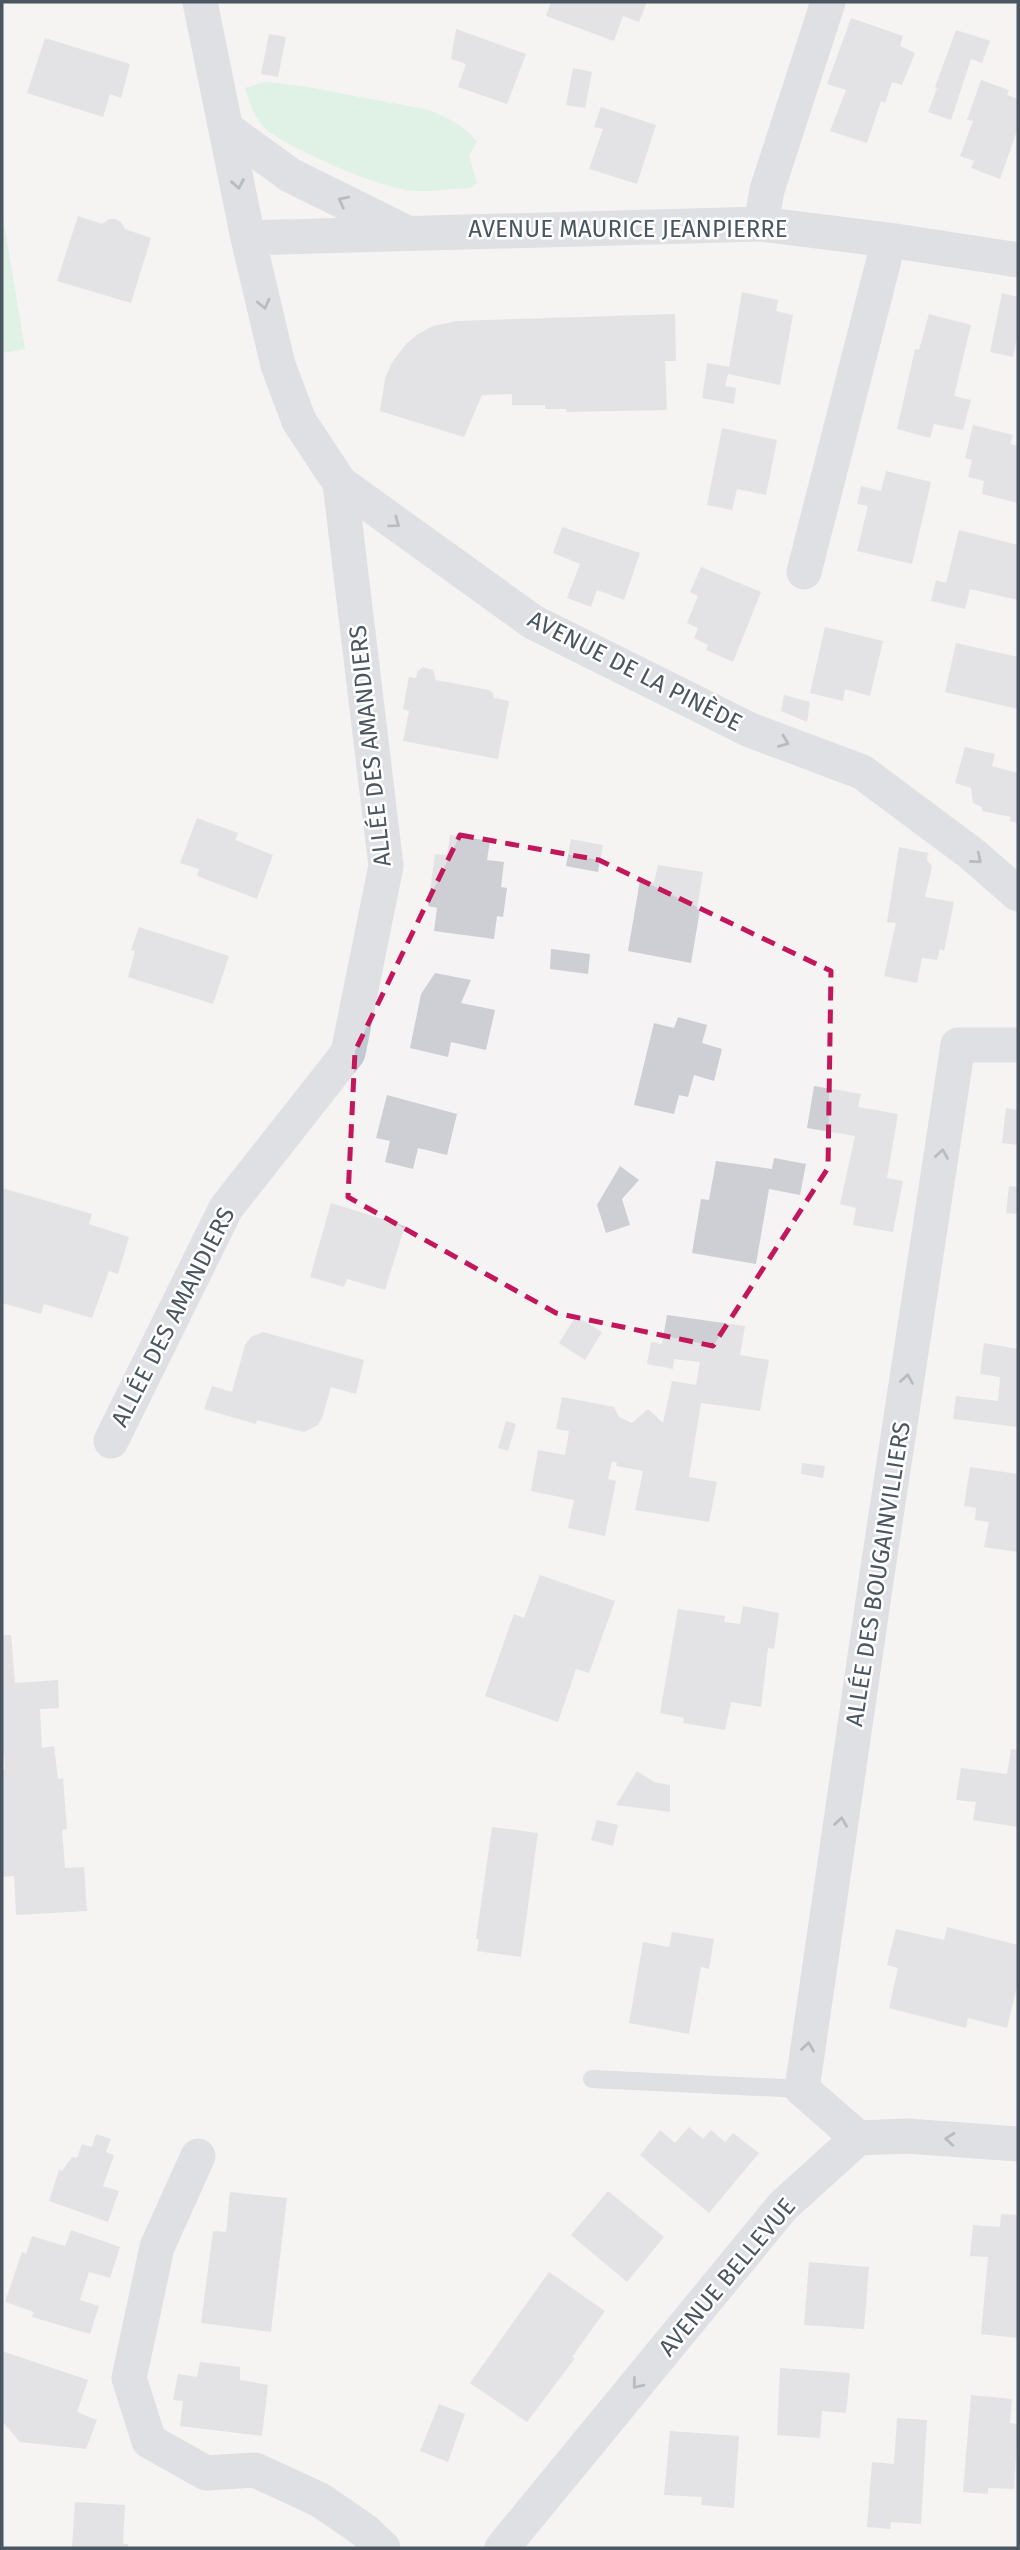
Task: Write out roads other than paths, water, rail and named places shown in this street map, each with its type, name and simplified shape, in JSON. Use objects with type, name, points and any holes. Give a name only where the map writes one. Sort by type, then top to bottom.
[{"type":"street","points":[[200,2],[248,238]]},
{"type":"street","points":[[761,224],[767,190],[828,2]]},
{"type":"street","name":"AVENUE MAURICE JEANPIERRE","points":[[228,130],[290,175],[404,232]]},
{"type":"street","name":"AVENUE MAURICE JEANPIERRE","points":[[248,238],[761,224],[889,240],[1018,261]]},
{"type":"street","name":"AVENUE DE LA PINÈDE","points":[[248,238],[278,365],[299,421],[340,483],[533,622],[750,730],[862,772],[972,854],[1018,894]]},
{"type":"street","points":[[804,572],[889,240]]},
{"type":"street","name":"ALLÉE DES AMANDIERS","points":[[111,1441],[226,1208],[348,1053],[386,866],[340,483]]},
{"type":"street","name":"ALLÉE DES BOUGAINVILLIERS","points":[[802,2089],[958,1045],[1018,1045]]},
{"type":"street","points":[[802,2089],[858,2138],[908,2136],[1018,2144]]},
{"type":"street","name":"AVENUE BELLEVUE","points":[[502,2548],[783,2206],[858,2138]]},
{"type":"street","points":[[198,2156],[157,2247],[129,2378],[149,2441],[206,2473],[255,2470],[320,2500],[365,2531],[383,2548]]},
{"type":"lane","points":[[592,2079],[802,2089]]}]
